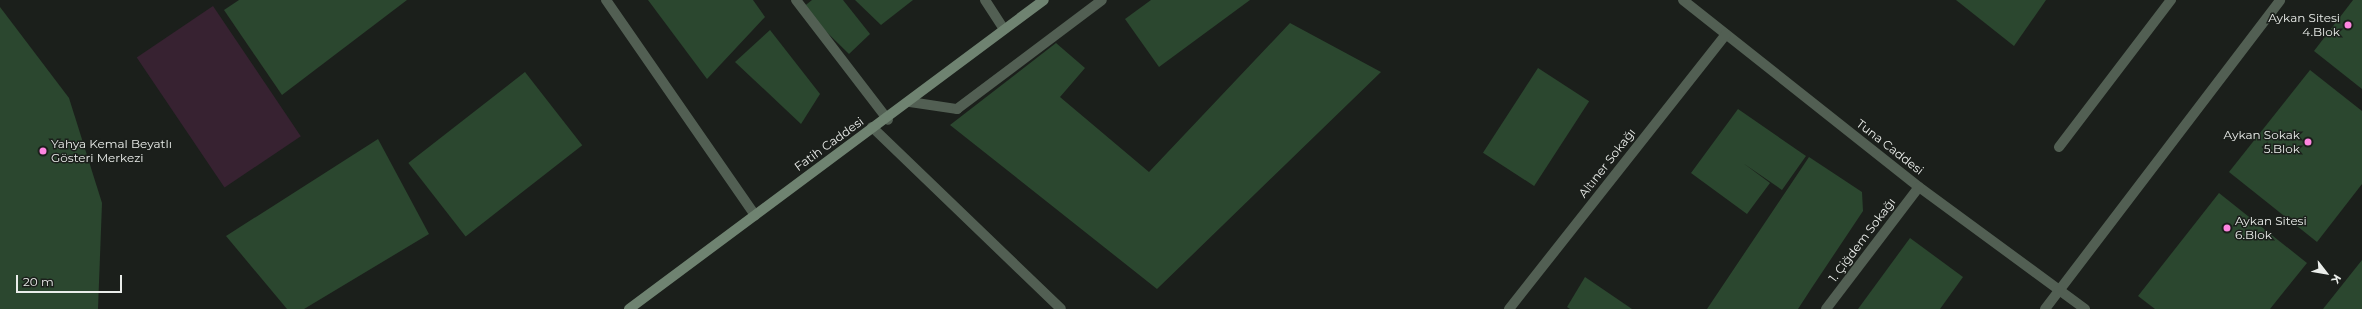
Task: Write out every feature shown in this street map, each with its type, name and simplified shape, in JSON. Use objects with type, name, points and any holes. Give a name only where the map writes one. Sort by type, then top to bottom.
[{"type":"main road","name":"Fatih Caddesi","points":[[629,309],[872,127],[888,120],[1004,29],[1044,0]]},
{"type":"street","points":[[606,0],[755,214]]},
{"type":"street","points":[[796,0],[888,120]]},
{"type":"street","points":[[985,0],[1004,29]]},
{"type":"street","points":[[910,102],[957,109],[1102,0]]},
{"type":"street","name":"Tuna Caddesi","points":[[1683,0],[1919,187],[2086,309]]},
{"type":"street","points":[[2059,147],[2171,0]]},
{"type":"street","points":[[2045,309],[2280,0]]},
{"type":"street","name":"Altıner Sokağı","points":[[1509,309],[1726,34]]},
{"type":"street","points":[[872,127],[1061,309]]},
{"type":"street","name":"1. Çiğdem Sokağı","points":[[1826,309],[1919,187]]},
{"type":"shaded area","points":[[213,6],[301,136],[225,188],[137,57]]},
{"type":"building","points":[[239,0],[407,0],[282,95],[224,10]]},
{"type":"building","points":[[648,0],[753,0],[765,17],[707,79]]},
{"type":"building","points":[[812,0],[843,0],[870,34],[849,54],[802,8]]},
{"type":"building","points":[[855,0],[913,0],[881,25]]},
{"type":"building","points":[[1151,0],[1250,0],[1159,67],[1125,19]]},
{"type":"building","points":[[1956,0],[2046,0],[2014,46]]},
{"type":"building","name":"Aykan Sitesi 4.Blok","points":[[2353,0],[2362,0],[2362,89],[2314,51]]},
{"type":"building","name":"Yahya Kemal Beyatlı Gösteri Merkezi","points":[[0,7],[69,98],[102,203],[98,309],[0,309]]},
{"type":"building","points":[[1290,23],[1381,72],[1157,289],[950,125],[1056,43],[1085,68],[1060,97],[1149,172]]},
{"type":"building","points":[[770,30],[820,94],[801,124],[735,62]]},
{"type":"building","points":[[1538,68],[1589,101],[1534,186],[1483,153]]},
{"type":"building","name":"Aykan Sokak 5.Blok","points":[[2310,70],[2362,111],[2362,184],[2317,242],[2229,172]]},
{"type":"building","points":[[525,72],[582,145],[466,236],[408,163]]},
{"type":"building","points":[[1738,109],[1806,156],[1782,190],[1743,163],[1770,183],[1747,214],[1691,173]]},
{"type":"building","points":[[378,139],[429,234],[304,309],[287,309],[226,236]]},
{"type":"building","points":[[1809,157],[1862,192],[1863,211],[1798,309],[1707,309]]},
{"type":"building","name":"Aykan Sitesi 6.Blok","points":[[2219,193],[2307,263],[2270,309],[2155,309],[2138,296]]},
{"type":"building","points":[[1910,238],[1963,277],[1940,309],[1858,309]]},
{"type":"building","points":[[2362,260],[2362,309],[2323,309]]},
{"type":"building","points":[[1585,277],[1632,309],[1570,309],[1567,307]]},
{"type":"place","name":"Aykan Sitesi 4.Blok","points":[[2348,25]]},
{"type":"place","name":"Aykan Sokak 5.Blok","points":[[2308,142]]},
{"type":"place","name":"Yahya Kemal Beyatlı Gösteri Merkezi","points":[[43,151]]},
{"type":"place","name":"Aykan Sitesi 6.Blok","points":[[2227,228]]}]
